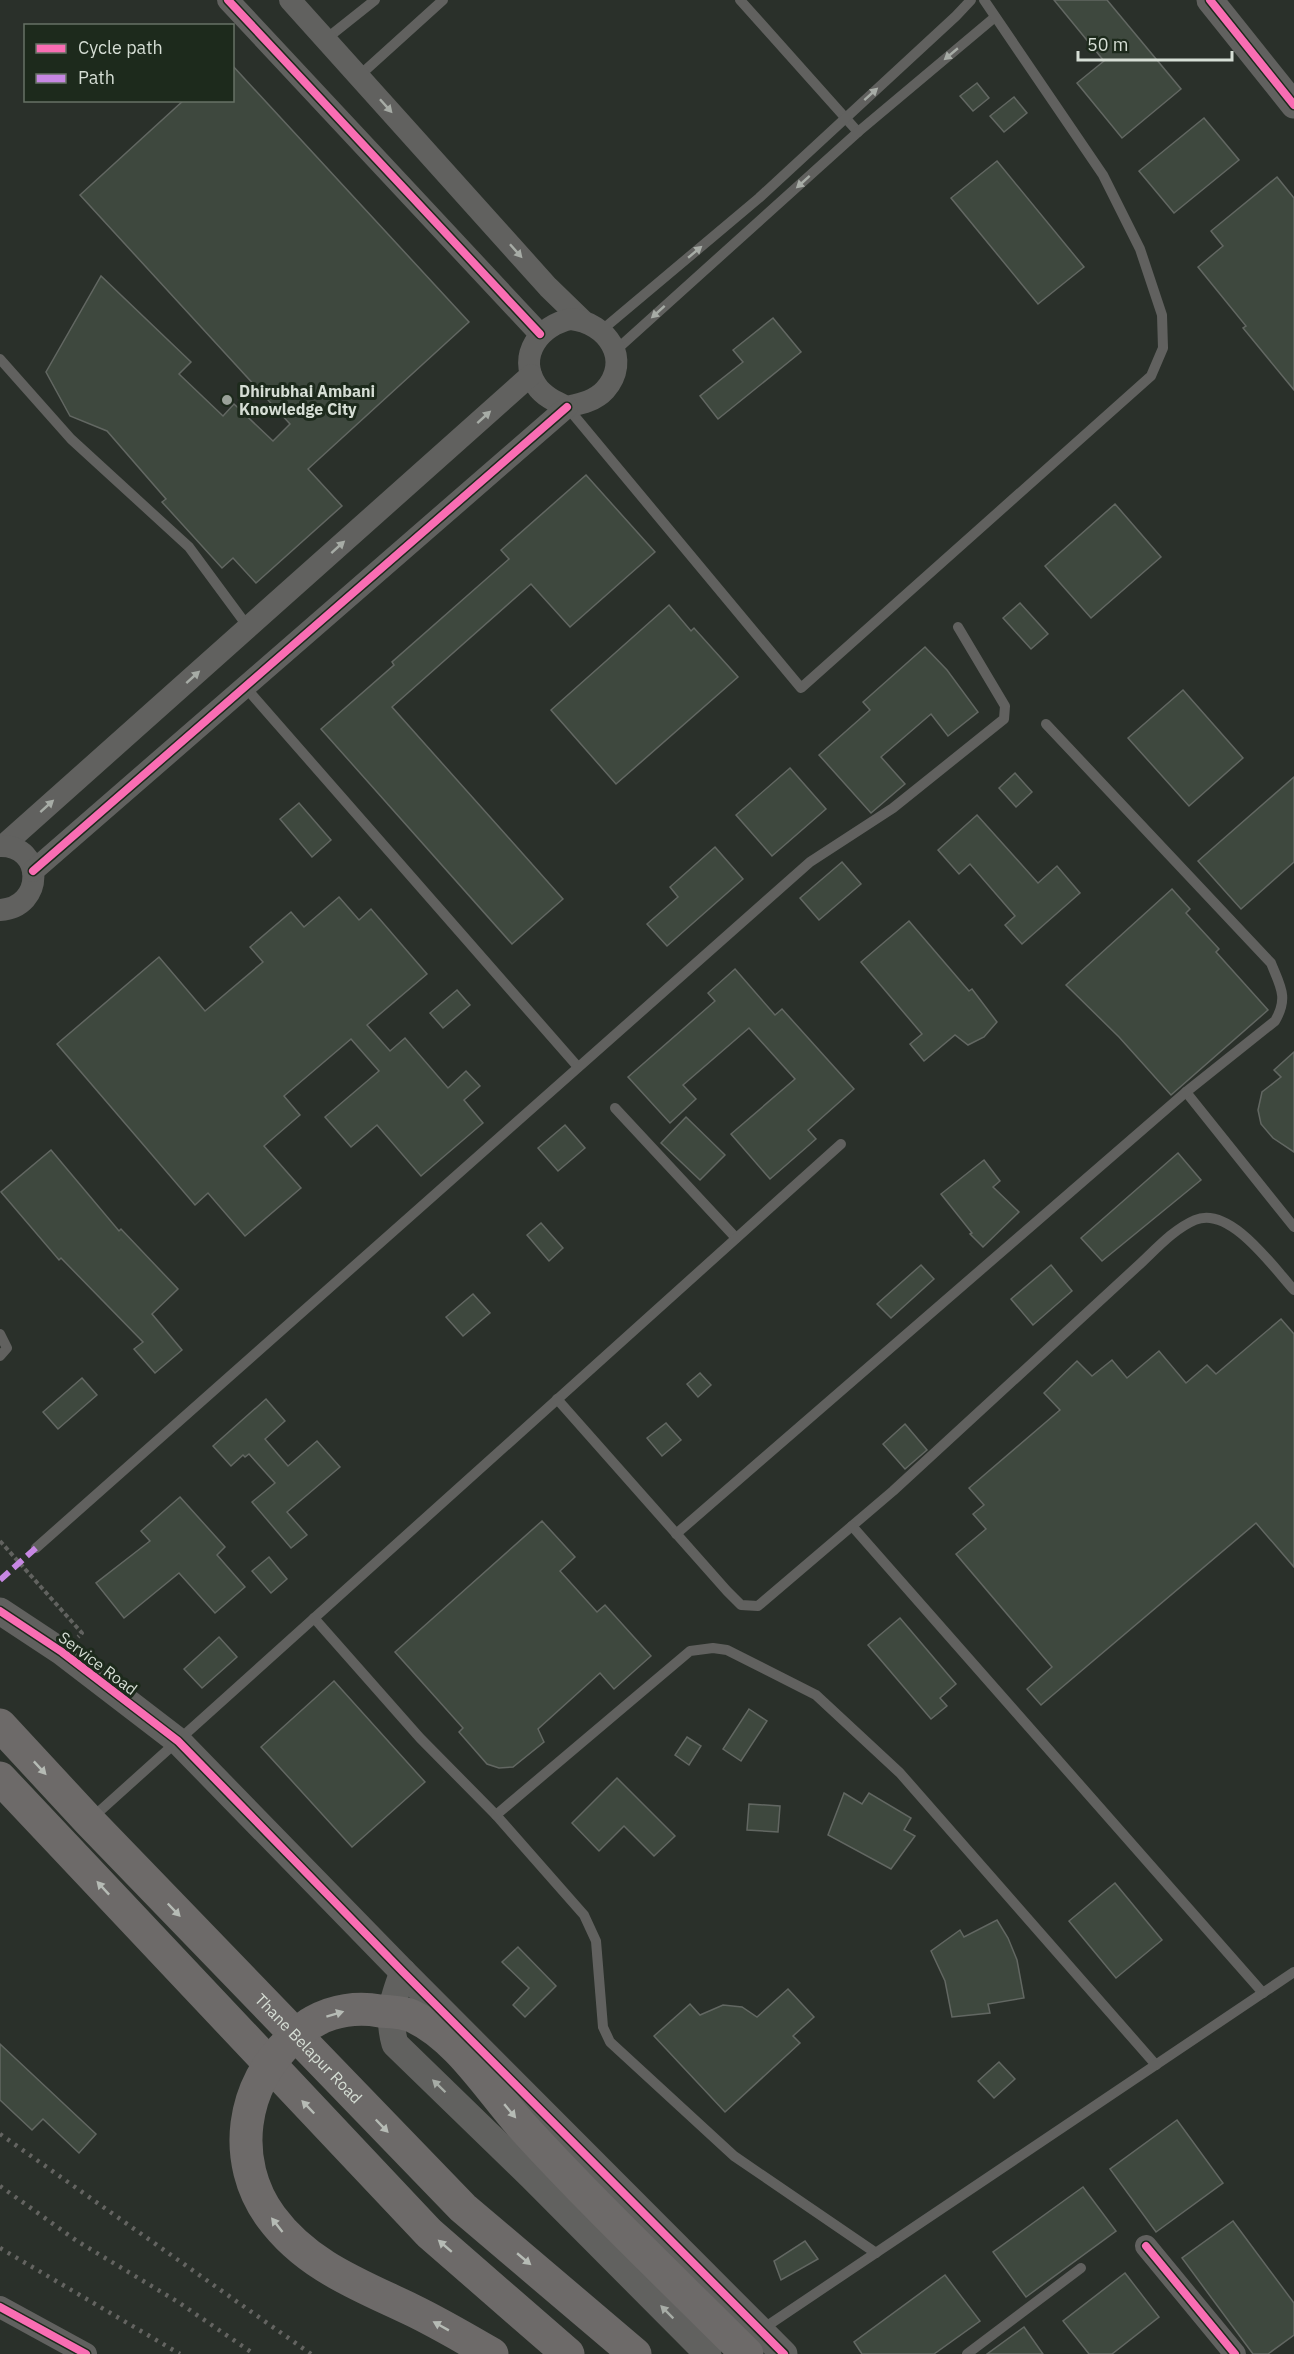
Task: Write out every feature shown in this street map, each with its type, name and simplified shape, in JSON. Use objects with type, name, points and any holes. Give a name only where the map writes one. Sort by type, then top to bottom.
[{"type":"main road","name":"Thane Belapur Road","points":[[0,1725],[89,1821],[463,2208],[635,2354]]},
{"type":"main road","points":[[0,1778],[429,2233],[568,2354]]},
{"type":"main road","points":[[492,2354],[415,2312],[338,2276],[284,2235],[255,2189],[247,2165],[245,2135],[248,2108],[259,2081],[279,2051],[312,2022],[340,2011],[368,2009],[411,2015],[444,2035],[537,2141],[753,2342]]},
{"type":"street","points":[[228,0],[540,334]]},
{"type":"street","points":[[33,871],[567,407],[593,400],[604,391],[612,379],[616,365],[615,351],[610,340],[548,287],[290,0]]},
{"type":"street","points":[[1210,0],[1294,105]]},
{"type":"street","points":[[567,407],[544,394],[531,375],[530,360],[533,346],[540,334],[560,321],[571,319],[592,325]]},
{"type":"street","points":[[0,910],[15,907],[24,901],[34,882],[29,861],[22,853],[2,846],[531,375]]},
{"type":"street","name":"Service Road","points":[[0,1611],[62,1652],[178,1741],[403,1972],[753,2342],[784,2354]]},
{"type":"street","points":[[403,1972],[394,1995],[390,2025],[395,2044],[532,2177],[708,2354]]},
{"type":"street","points":[[1146,2246],[1234,2354]]},
{"type":"street","points":[[0,2307],[86,2354]]},
{"type":"lane","points":[[326,39],[375,0]]},
{"type":"lane","points":[[359,76],[442,0]]},
{"type":"lane","points":[[740,0],[858,132]]},
{"type":"lane","points":[[592,325],[759,198],[971,0]]},
{"type":"lane","points":[[567,407],[801,688],[1151,376],[1163,348],[1162,315],[1140,249],[1103,175],[984,0]]},
{"type":"lane","points":[[615,351],[858,132],[995,17]]},
{"type":"lane","points":[[0,359],[71,438],[189,547],[248,627]]},
{"type":"lane","points":[[36,1548],[810,862],[893,808],[1004,719],[1005,706],[958,627]]},
{"type":"lane","points":[[246,688],[578,1067]]},
{"type":"lane","points":[[1046,724],[1271,963],[1284,996],[1294,1006]]},
{"type":"lane","points":[[676,1534],[1185,1092],[1275,1021],[1281,1010],[1284,996]]},
{"type":"lane","points":[[1185,1092],[1294,1227]]},
{"type":"lane","points":[[615,1108],[736,1238]]},
{"type":"lane","points":[[89,1821],[841,1144]]},
{"type":"lane","points":[[557,1399],[741,1605],[758,1606],[893,1491],[1175,1232],[1194,1220],[1207,1217],[1234,1227],[1294,1290]]},
{"type":"lane","points":[[0,1334],[8,1348],[0,1356]]},
{"type":"lane","points":[[852,1526],[1263,1993]]},
{"type":"lane","points":[[314,1618],[420,1738],[496,1815],[585,1915],[596,1941],[603,2027],[610,2043],[734,2156],[876,2253]]},
{"type":"lane","points":[[496,1815],[690,1651],[713,1648],[727,1650],[816,1695],[900,1773],[1156,2065]]},
{"type":"lane","points":[[753,2342],[876,2253],[1294,1972]]},
{"type":"lane","points":[[967,2354],[1081,2268]]},
{"type":"path","points":[[0,1541],[82,1633]]},
{"type":"building","points":[[1054,0],[1107,0],[1181,89],[1122,138],[1077,83],[1104,61]]},
{"type":"building","points":[[234,67],[469,322],[308,469],[342,506],[256,583],[233,558],[222,568],[162,502],[166,499],[107,431],[70,416],[46,372],[101,276],[191,362],[179,374],[223,416],[234,404],[273,441],[290,424],[80,195],[182,102],[234,102]]},
{"type":"building","points":[[977,83],[989,98],[973,111],[960,96]]},
{"type":"building","points":[[1014,97],[1027,113],[1004,132],[990,116]]},
{"type":"building","points":[[1204,118],[1239,160],[1174,213],[1139,171]]},
{"type":"building","points":[[997,161],[1084,267],[1038,304],[951,198]]},
{"type":"building","points":[[1277,177],[1294,198],[1294,390],[1243,328],[1246,326],[1198,267],[1223,246],[1211,231]]},
{"type":"building","points":[[773,318],[801,352],[718,419],[700,396],[743,362],[733,350]]},
{"type":"building","points":[[586,475],[655,552],[570,627],[531,584],[392,707],[563,899],[512,944],[321,729],[394,665],[392,662],[509,559],[501,550]]},
{"type":"building","points":[[1115,504],[1161,557],[1091,618],[1045,566]]},
{"type":"building","points":[[1020,603],[1048,634],[1031,649],[1003,618]]},
{"type":"building","points":[[669,605],[691,631],[694,628],[738,677],[616,784],[551,710]]},
{"type":"building","points":[[925,647],[947,670],[978,712],[948,736],[931,714],[881,757],[905,784],[871,813],[819,755],[870,710],[863,702]]},
{"type":"building","points":[[1183,690],[1243,758],[1189,806],[1128,738]]},
{"type":"building","points":[[790,768],[826,809],[772,856],[736,815]]},
{"type":"building","points":[[1015,773],[1032,792],[1016,807],[999,788]]},
{"type":"building","points":[[1294,777],[1294,862],[1241,909],[1198,861]]},
{"type":"building","points":[[299,803],[331,840],[312,857],[280,819]]},
{"type":"building","points":[[977,815],[1038,883],[1057,866],[1080,893],[1022,944],[1005,925],[1015,916],[970,864],[959,874],[938,850]]},
{"type":"building","points":[[715,847],[743,879],[667,946],[647,924],[678,897],[670,887]]},
{"type":"building","points":[[842,862],[861,884],[819,920],[800,898]]},
{"type":"building","points":[[1172,889],[1190,909],[1186,913],[1219,949],[1216,952],[1268,1010],[1171,1095],[1119,1037],[1066,985]]},
{"type":"building","points":[[339,897],[359,920],[371,909],[427,974],[367,1025],[390,1051],[405,1038],[448,1088],[466,1071],[480,1086],[464,1100],[483,1123],[421,1176],[377,1125],[351,1147],[325,1117],[379,1071],[351,1039],[284,1096],[300,1115],[264,1146],[301,1188],[245,1236],[208,1193],[195,1205],[57,1044],[159,957],[205,1011],[263,962],[250,947],[291,912],[304,927]]},
{"type":"building","points":[[909,921],[969,991],[972,989],[997,1022],[984,1037],[968,1045],[955,1035],[924,1061],[910,1044],[922,1034],[861,962]]},
{"type":"building","points":[[735,969],[775,1015],[782,1009],[854,1089],[808,1130],[816,1139],[770,1179],[731,1134],[795,1079],[749,1028],[683,1085],[696,1099],[670,1123],[628,1077],[715,1001],[708,993]]},
{"type":"building","points":[[457,990],[470,1005],[443,1028],[430,1013]]},
{"type":"building","points":[[1294,1052],[1294,1152],[1273,1138],[1261,1124],[1258,1110],[1262,1092],[1281,1077],[1274,1070]]},
{"type":"building","points":[[686,1117],[725,1155],[700,1180],[661,1143]]},
{"type":"building","points":[[565,1125],[585,1148],[558,1171],[538,1148]]},
{"type":"building","points":[[51,1150],[119,1231],[121,1229],[178,1289],[152,1314],[182,1350],[155,1373],[134,1349],[143,1342],[61,1258],[59,1260],[1,1192]]},
{"type":"building","points":[[1178,1153],[1201,1180],[1102,1261],[1081,1238]]},
{"type":"building","points":[[984,1160],[1000,1181],[993,1187],[1019,1212],[983,1247],[970,1234],[972,1233],[941,1194]]},
{"type":"building","points":[[541,1223],[563,1248],[549,1261],[527,1235]]},
{"type":"building","points":[[921,1265],[934,1279],[891,1318],[877,1304]]},
{"type":"building","points":[[1051,1265],[1072,1291],[1033,1325],[1011,1299]]},
{"type":"building","points":[[473,1294],[490,1313],[463,1336],[446,1317]]},
{"type":"building","points":[[1281,1319],[1294,1334],[1294,1567],[1256,1523],[1041,1705],[1027,1689],[1052,1667],[956,1554],[986,1529],[973,1514],[984,1505],[969,1488],[1060,1410],[1044,1393],[1077,1361],[1092,1376],[1112,1360],[1127,1378],[1159,1351],[1186,1383],[1207,1365],[1216,1374]]},
{"type":"building","points":[[700,1373],[711,1385],[698,1397],[687,1384]]},
{"type":"building","points":[[82,1378],[97,1395],[58,1429],[43,1412]]},
{"type":"building","points":[[266,1399],[285,1421],[265,1439],[288,1466],[317,1441],[340,1467],[287,1512],[307,1535],[291,1548],[252,1502],[275,1483],[249,1454],[245,1457],[243,1455],[231,1466],[213,1446]]},
{"type":"building","points":[[666,1423],[681,1440],[662,1456],[647,1438]]},
{"type":"building","points":[[905,1424],[927,1450],[905,1469],[883,1444]]},
{"type":"building","points":[[180,1497],[225,1547],[217,1555],[245,1587],[215,1613],[179,1573],[124,1618],[96,1583],[150,1541],[141,1531]]},
{"type":"building","points":[[542,1521],[575,1557],[560,1571],[597,1612],[605,1605],[651,1656],[614,1689],[600,1673],[538,1729],[544,1742],[513,1767],[499,1768],[487,1764],[459,1732],[463,1728],[395,1652]]},
{"type":"building","points":[[269,1557],[287,1579],[271,1593],[252,1571]]},
{"type":"building","points":[[900,1618],[956,1684],[940,1698],[947,1706],[931,1719],[868,1645]]},
{"type":"building","points":[[219,1637],[237,1657],[202,1688],[184,1669]]},
{"type":"building","points":[[334,1681],[425,1782],[352,1847],[261,1747]]},
{"type":"building","points":[[749,1709],[767,1721],[741,1761],[723,1749]]},
{"type":"building","points":[[687,1737],[701,1746],[689,1765],[675,1755]]},
{"type":"building","points":[[617,1778],[675,1836],[654,1856],[624,1826],[599,1851],[572,1823]]},
{"type":"building","points":[[844,1793],[862,1804],[869,1793],[911,1818],[904,1830],[915,1836],[891,1869],[828,1835]]},
{"type":"building","points":[[749,1804],[780,1806],[778,1832],[747,1830]]},
{"type":"building","points":[[1115,1883],[1162,1940],[1116,1978],[1069,1921]]},
{"type":"building","points":[[997,1920],[1017,1960],[1024,1998],[988,2004],[990,2013],[952,2017],[945,1981],[931,1951],[960,1930],[964,1937]]},
{"type":"building","points":[[518,1947],[556,1986],[525,2017],[513,2005],[529,1988],[502,1962]]},
{"type":"building","points":[[788,1989],[814,2017],[793,2036],[800,2043],[725,2112],[654,2036],[690,2004],[700,2015],[723,2005],[742,2007],[757,2017]]},
{"type":"building","points":[[0,2044],[96,2134],[79,2153],[43,2119],[32,2130],[0,2100]]},
{"type":"building","points":[[999,2062],[1015,2079],[994,2098],[978,2081]]},
{"type":"building","points":[[1177,2120],[1223,2183],[1156,2232],[1110,2169]]},
{"type":"building","points":[[1083,2187],[1116,2231],[1026,2297],[993,2252]]},
{"type":"building","points":[[1233,2221],[1294,2303],[1294,2335],[1268,2354],[1253,2354],[1182,2258]]},
{"type":"building","points":[[805,2241],[818,2259],[781,2280],[774,2261]]},
{"type":"building","points":[[1125,2273],[1159,2317],[1112,2354],[1089,2354],[1063,2321]]},
{"type":"building","points":[[945,2275],[980,2321],[934,2354],[862,2354],[854,2342]]},
{"type":"building","points":[[1024,2327],[1043,2354],[987,2354]]},
{"type":"railway","points":[[0,2134],[311,2354]]},
{"type":"railway","points":[[0,2186],[77,2241],[178,2302],[254,2354]]},
{"type":"railway","points":[[0,2248],[180,2354]]},
{"type":"marked path","points":[[0,1580],[36,1548]]},
{"type":"cycle path","points":[[228,0],[540,334]]},
{"type":"cycle path","points":[[1210,0],[1294,105]]},
{"type":"cycle path","points":[[33,871],[567,407]]},
{"type":"cycle path","points":[[0,1611],[62,1652],[178,1741],[403,1972],[784,2354]]},
{"type":"cycle path","points":[[1146,2246],[1235,2354]]},
{"type":"cycle path","points":[[0,2307],[86,2354]]},
{"type":"place","name":"Dhirubhai Ambani Knowledge City","points":[[227,400]]}]
